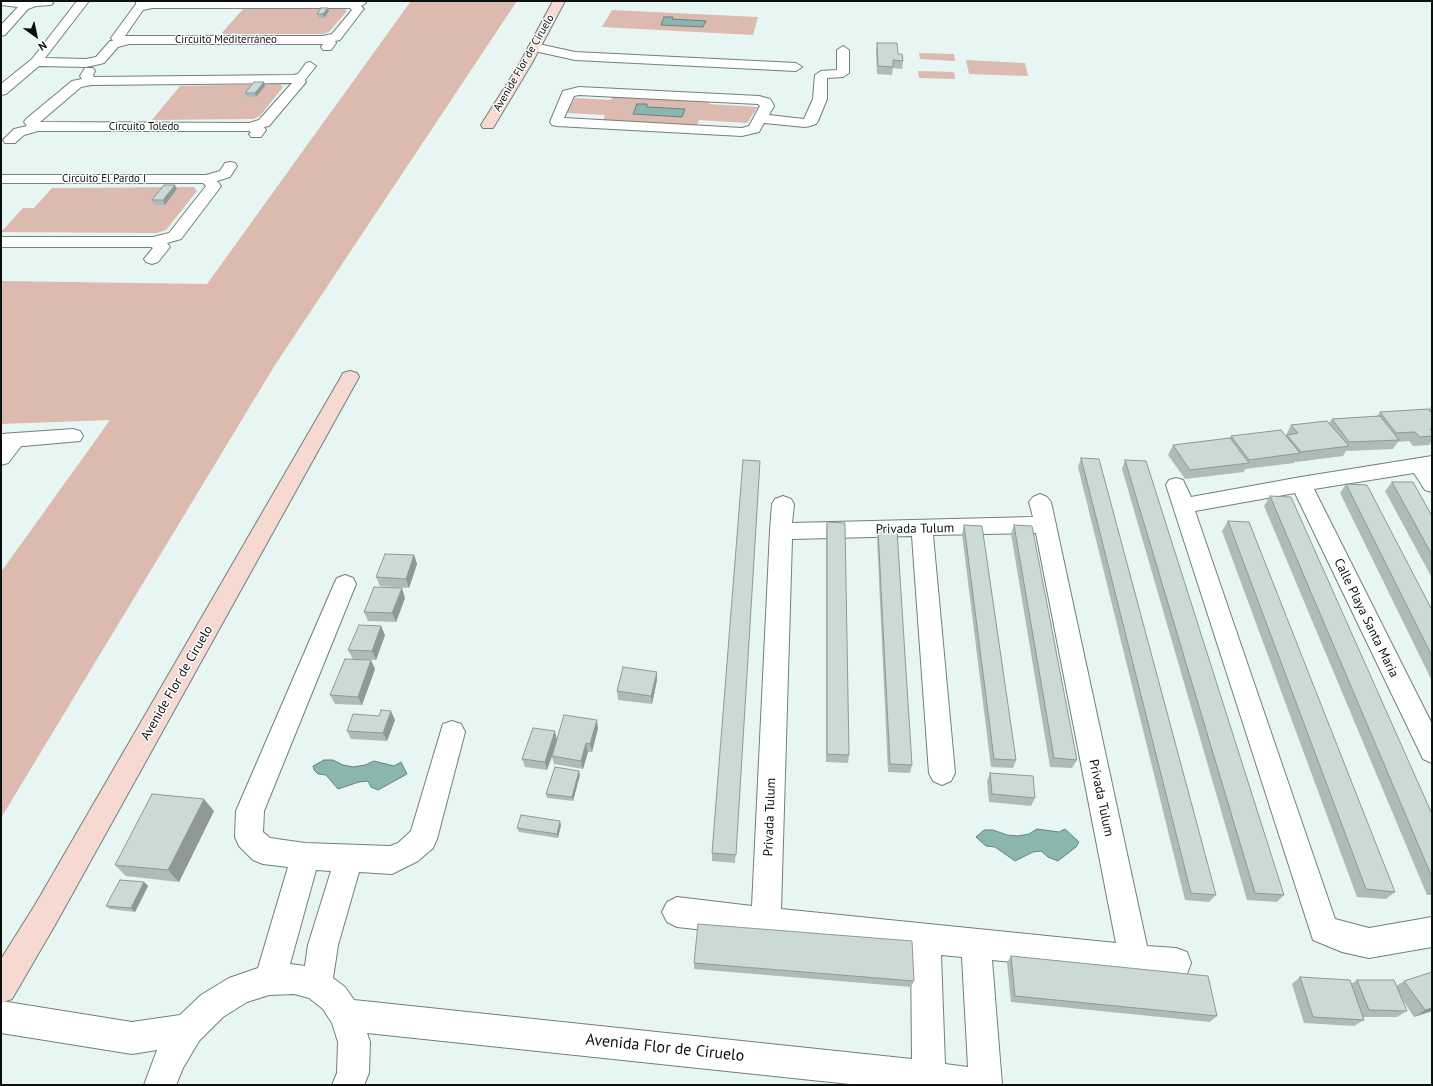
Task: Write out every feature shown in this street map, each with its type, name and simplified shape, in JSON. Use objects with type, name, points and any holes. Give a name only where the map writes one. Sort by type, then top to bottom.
[{"type":"main road","name":"Avenide Flor de Ciruelo","points":[[488,124],[526,63],[559,1]]},
{"type":"main road","name":"Avenide Flor de Ciruelo","points":[[1,988],[49,908],[350,377]]},
{"type":"street","points":[[1,90],[36,62],[83,1]]},
{"type":"street","points":[[1,2],[20,2],[24,7]]},
{"type":"street","points":[[1,32],[24,7],[35,3],[47,3]]},
{"type":"street","name":"Circuito Mediterráneo","points":[[147,3],[358,3],[358,9],[336,37],[324,44],[129,40],[117,38],[139,6],[147,3]]},
{"type":"street","name":"Circuito Mediterráneo","points":[[86,63],[100,60],[114,44],[129,40]]},
{"type":"street","points":[[534,47],[575,56],[802,68]]},
{"type":"street","points":[[760,118],[805,123],[811,121],[820,99],[823,71],[843,73],[843,50]]},
{"type":"street","points":[[526,63],[575,56]]},
{"type":"street","points":[[36,62],[86,63],[92,67],[86,76],[91,81]]},
{"type":"street","points":[[38,127],[31,122],[77,84],[91,81],[293,79],[302,78],[310,66]]},
{"type":"street","name":"Circuito Toledo","points":[[10,140],[19,132],[38,127],[252,132],[264,123],[300,82],[293,79]]},
{"type":"street","points":[[579,91],[759,100],[765,102],[767,106],[760,118],[754,129],[742,132],[557,122],[557,118],[568,94],[579,91]]},
{"type":"street","name":"Circuito El Pardo I","points":[[1,179],[207,179],[225,174],[230,166]]},
{"type":"street","points":[[1,242],[154,242],[175,236],[214,186],[207,179]]},
{"type":"street","points":[[152,259],[162,247],[154,242]]},
{"type":"street","points":[[1,458],[8,441],[74,436]]},
{"type":"street","points":[[1432,485],[1426,463],[1301,484],[1179,496],[1324,929],[1342,937],[1370,943],[1432,932]]},
{"type":"street","name":"Calle Playa Santa Maria","points":[[1301,484],[1432,751]]},
{"type":"street","points":[[781,531],[783,504]]},
{"type":"street","name":"Privada Tulum","points":[[766,922],[781,531],[922,529],[1042,514],[1135,960]]},
{"type":"street","points":[[922,529],[942,772]]},
{"type":"street","points":[[344,584],[250,812],[249,837],[263,851],[305,856],[392,860],[408,852],[423,839],[452,732]]},
{"type":"street","points":[[269,980],[279,954],[305,856]]},
{"type":"street","points":[[317,985],[323,945],[349,859]]},
{"type":"street","points":[[677,912],[1176,963]]},
{"type":"street","points":[[926,938],[929,1078]]},
{"type":"street","points":[[976,943],[985,1085]]},
{"type":"street","points":[[160,1085],[170,1059],[188,1030],[212,1006],[240,989],[269,980],[294,979],[317,985],[334,998],[346,1015],[354,1042],[352,1073],[348,1085]]},
{"type":"street","name":"Avenida Flor de Ciruelo","points":[[346,1015],[853,1076],[929,1078],[985,1085]]},
{"type":"street","points":[[1,1017],[132,1038],[188,1030]]},
{"type":"shaded area","points":[[411,1],[517,1],[275,365],[1,818],[1,572],[110,420],[1,424],[1,281],[207,284]]},
{"type":"shaded area","points":[[243,9],[345,9],[347,11],[329,32],[323,34],[221,34]]},
{"type":"shaded area","points":[[612,10],[758,17],[753,35],[602,27]]},
{"type":"shaded area","points":[[664,17],[673,17],[672,19],[706,21],[703,27],[661,25]]},
{"type":"shaded area","points":[[919,53],[954,54],[955,61],[920,59]]},
{"type":"shaded area","points":[[966,60],[1025,63],[1028,76],[969,74]]},
{"type":"shaded area","points":[[918,71],[954,72],[955,79],[919,78]]},
{"type":"shaded area","points":[[280,84],[283,87],[260,116],[253,119],[152,120],[180,86]]},
{"type":"shaded area","points":[[614,93],[710,99],[709,104],[758,107],[747,123],[699,120],[697,127],[603,121],[605,115],[567,113],[575,98],[611,100]]},
{"type":"shaded area","points":[[637,104],[647,104],[647,107],[685,109],[682,117],[633,114]]},
{"type":"shaded area","points":[[194,187],[197,191],[166,230],[157,233],[1,232],[23,208],[34,208],[52,188]]},
{"type":"shaded area","points":[[324,760],[333,760],[343,765],[353,767],[365,765],[374,761],[394,766],[401,762],[407,774],[378,790],[371,787],[368,781],[359,782],[338,789],[326,775],[318,774],[314,770],[313,766]]},
{"type":"shaded area","points":[[1037,829],[1059,832],[1065,829],[1079,842],[1076,847],[1058,861],[1048,857],[1041,851],[1033,852],[1015,861],[995,847],[986,846],[976,837],[984,830],[993,830],[1007,835],[1018,836],[1029,834]]},
{"type":"building","points":[[321,8],[328,8],[323,14],[317,14]]},
{"type":"building","points":[[877,43],[897,43],[898,54],[902,54],[903,61],[893,60],[893,67],[878,66]]},
{"type":"building","points":[[254,82],[264,82],[255,93],[245,93]]},
{"type":"building","points":[[164,185],[175,185],[163,200],[152,200]]},
{"type":"building","points":[[1428,409],[1432,413],[1432,429],[1430,429],[1432,436],[1420,437],[1415,432],[1396,433],[1380,412]]},
{"type":"building","points":[[1380,416],[1399,440],[1349,442],[1332,419]]},
{"type":"building","points":[[1327,421],[1349,446],[1301,452],[1287,435],[1298,433],[1291,425]]},
{"type":"building","points":[[1281,430],[1300,453],[1249,460],[1231,436]]},
{"type":"building","points":[[1230,438],[1249,463],[1190,470],[1173,445]]},
{"type":"building","points":[[1081,458],[1099,459],[1216,895],[1191,893]]},
{"type":"building","points":[[743,460],[760,461],[736,855],[712,853]]},
{"type":"building","points":[[1125,460],[1146,461],[1284,895],[1255,893]]},
{"type":"building","points":[[1392,482],[1413,482],[1432,516],[1432,555]]},
{"type":"building","points":[[1346,484],[1367,485],[1432,610],[1432,656]]},
{"type":"building","points":[[1270,496],[1291,497],[1432,814],[1432,877]]},
{"type":"building","points":[[1228,521],[1249,522],[1395,892],[1366,889]]},
{"type":"building","points":[[827,522],[845,523],[849,755],[827,754]]},
{"type":"building","points":[[964,525],[982,526],[1016,760],[994,759]]},
{"type":"building","points":[[1014,525],[1032,526],[1077,760],[1054,758]]},
{"type":"building","points":[[878,529],[897,530],[912,765],[890,764]]},
{"type":"building","points":[[385,554],[414,555],[406,579],[376,577]]},
{"type":"building","points":[[374,587],[402,588],[392,613],[364,612]]},
{"type":"building","points":[[359,625],[381,626],[372,651],[348,650]]},
{"type":"building","points":[[345,659],[371,660],[358,697],[330,695]]},
{"type":"building","points":[[623,667],[657,672],[651,696],[617,691]]},
{"type":"building","points":[[381,710],[391,711],[383,733],[347,731],[353,714],[379,716]]},
{"type":"building","points":[[564,715],[597,720],[590,744],[586,743],[581,761],[552,756]]},
{"type":"building","points":[[533,728],[555,731],[545,762],[522,759]]},
{"type":"building","points":[[555,767],[579,771],[572,797],[546,794]]},
{"type":"building","points":[[990,773],[1033,776],[1035,798],[992,794]]},
{"type":"building","points":[[152,794],[204,799],[168,870],[115,865]]},
{"type":"building","points":[[521,815],[560,821],[557,834],[517,828]]},
{"type":"building","points":[[120,880],[144,882],[131,908],[106,906]]},
{"type":"building","points":[[698,924],[912,941],[914,981],[694,963]]},
{"type":"building","points":[[1011,956],[1208,976],[1217,1016],[1015,996]]},
{"type":"building","points":[[1432,972],[1432,1008],[1425,1010],[1404,981]]},
{"type":"building","points":[[1300,977],[1350,980],[1364,1020],[1313,1017]]},
{"type":"building","points":[[1357,980],[1394,980],[1407,1011],[1369,1010]]}]
